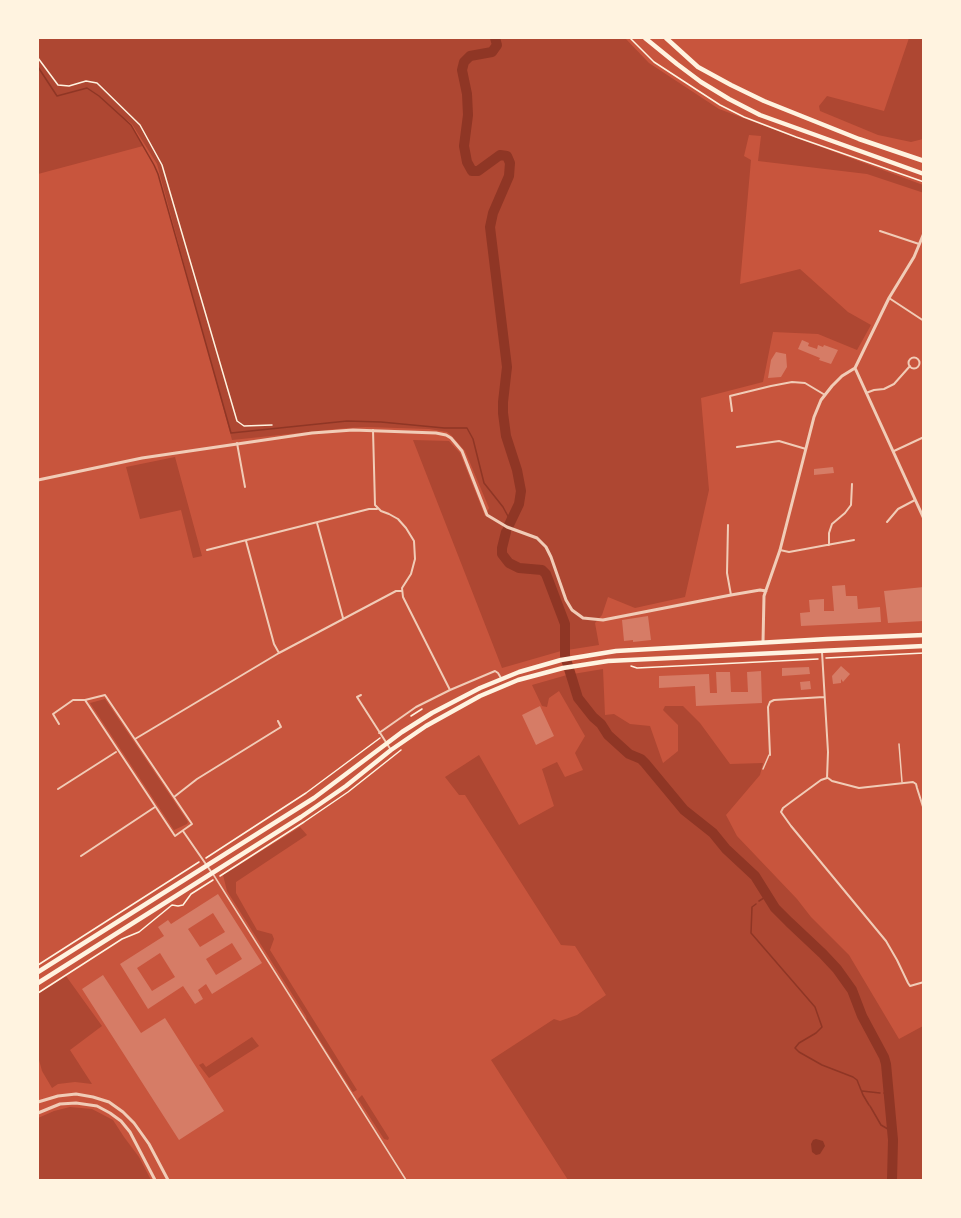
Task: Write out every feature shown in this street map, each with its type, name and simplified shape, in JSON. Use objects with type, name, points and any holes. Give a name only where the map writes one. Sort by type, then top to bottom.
[{"type":"highway","points":[[645,38],[701,82],[760,115],[924,174]]},
{"type":"highway","points":[[666,38],[698,67],[731,85],[859,139],[924,161]]},
{"type":"highway","points":[[38,972],[314,798],[438,709],[519,672],[561,660],[626,650],[924,635]]},
{"type":"highway","points":[[821,650],[827,639]]},
{"type":"highway","points":[[38,983],[346,786],[391,750],[436,720],[480,696],[518,680],[584,664],[623,660],[924,646]]},
{"type":"street","points":[[880,231],[919,244]]},
{"type":"street","points":[[763,642],[766,591],[780,550],[814,417],[825,395],[842,376],[855,368],[924,233]]},
{"type":"street","points":[[889,298],[924,321]]},
{"type":"street","points":[[866,393],[894,384],[910,366]]},
{"type":"street","points":[[855,368],[924,519]]},
{"type":"street","points":[[732,411],[730,396],[792,382],[805,383],[825,395]]},
{"type":"street","points":[[38,480],[142,458],[312,433],[353,429],[436,433],[451,438],[462,451],[487,515],[537,538],[546,547],[566,600],[572,610],[583,618],[603,620],[731,595],[766,591]]},
{"type":"street","points":[[373,430],[374,498],[377,509]]},
{"type":"street","points":[[892,451],[924,437]]},
{"type":"street","points":[[737,447],[779,441],[806,449]]},
{"type":"street","points":[[237,443],[245,487]]},
{"type":"street","points":[[829,545],[828,537],[831,528],[851,505],[852,484]]},
{"type":"street","points":[[887,522],[898,509],[915,500]]},
{"type":"street","points":[[207,550],[369,509],[377,509],[398,519],[414,541],[415,559],[411,574],[401,591],[450,690]]},
{"type":"street","points":[[317,523],[343,618]]},
{"type":"street","points":[[728,525],[727,573],[731,595]]},
{"type":"street","points":[[246,540],[274,644],[279,653]]},
{"type":"street","points":[[780,550],[789,552],[854,540]]},
{"type":"street","points":[[135,739],[279,653],[396,591],[401,591]]},
{"type":"street","points":[[821,650],[828,752],[826,778]]},
{"type":"street","points":[[380,735],[416,707],[450,690],[495,671],[502,679]]},
{"type":"street","points":[[53,714],[73,700],[85,700],[105,695],[192,824],[175,836],[85,700]]},
{"type":"street","points":[[352,700],[361,695]]},
{"type":"street","points":[[357,697],[391,750]]},
{"type":"street","points":[[770,754],[768,707],[770,702],[824,697]]},
{"type":"street","points":[[50,709],[60,724]]},
{"type":"street","points":[[174,797],[196,779],[281,727],[278,721]]},
{"type":"street","points":[[58,789],[118,751]]},
{"type":"street","points":[[924,810],[916,784],[913,782],[859,788],[826,778],[783,808],[781,812],[886,941],[910,986],[924,982]]},
{"type":"street","points":[[81,856],[155,807]]},
{"type":"street","points":[[183,831],[212,873]]},
{"type":"street","points":[[38,1102],[76,1094],[93,1096],[109,1102],[123,1112],[142,1134],[168,1180]]},
{"type":"street","points":[[38,1113],[60,1104],[76,1102],[98,1106],[121,1121],[130,1132],[156,1180]]},
{"type":"lane","points":[[899,744],[902,783]]},
{"type":"lane","points":[[763,769],[770,754]]},
{"type":"lane","points":[[212,873],[406,1180]]},
{"type":"path","points":[[38,58],[58,86],[69,86],[86,81],[97,83],[140,125],[162,165],[237,421],[244,426],[272,425]]},
{"type":"path","points":[[825,658],[924,653]]},
{"type":"path","points":[[630,665],[637,668],[819,658]]},
{"type":"path","points":[[409,718],[423,708]]},
{"type":"path","points":[[38,964],[306,793],[380,735]]},
{"type":"shaded area","points":[[38,38],[625,38],[649,63],[719,109],[923,185],[924,193],[867,174],[758,161],[761,136],[749,135],[744,156],[751,160],[740,284],[800,269],[848,312],[871,325],[857,350],[818,334],[773,332],[763,382],[701,398],[709,490],[685,597],[635,608],[608,597],[602,615],[595,623],[599,645],[561,651],[502,668],[413,440],[449,441],[460,453],[485,516],[489,508],[465,451],[447,432],[429,429],[346,428],[232,440],[157,164],[132,124],[124,118],[131,125],[143,146],[38,174]]},
{"type":"shaded area","points":[[909,38],[923,38],[923,139],[911,142],[878,135],[820,111],[819,106],[827,96],[884,111]]},
{"type":"shaded area","points":[[175,457],[202,556],[193,558],[181,510],[140,519],[126,467]]},
{"type":"shaded area","points":[[603,669],[605,715],[614,714],[630,724],[650,726],[663,763],[678,751],[678,725],[663,710],[665,706],[683,706],[700,723],[730,764],[763,763],[760,775],[726,815],[737,836],[849,955],[899,1039],[923,1026],[923,1180],[568,1180],[491,1060],[554,1019],[560,1021],[577,1015],[606,995],[575,946],[561,945],[465,795],[459,795],[445,777],[479,755],[519,825],[554,806],[542,769],[557,762],[565,777],[583,770],[575,753],[585,736],[559,691],[549,698],[547,707],[542,706],[532,685],[567,675]]},
{"type":"shaded area","points":[[105,699],[188,822],[187,824],[174,830],[90,703]]},
{"type":"shaded area","points":[[300,827],[307,835],[236,882],[236,893],[257,930],[272,934],[274,939],[270,950],[357,1090],[353,1092],[227,891],[223,875]]},
{"type":"shaded area","points":[[66,976],[102,1026],[70,1050],[92,1084],[75,1082],[58,1084],[52,1088],[42,1071],[38,1056],[38,994]]},
{"type":"shaded area","points":[[252,1037],[259,1046],[209,1078],[199,1065],[203,1063],[206,1067]]},
{"type":"shaded area","points":[[362,1095],[389,1138],[388,1140],[384,1139],[358,1099]]},
{"type":"shaded area","points":[[70,1107],[92,1109],[113,1120],[139,1157],[151,1180],[38,1180],[38,1118]]},
{"type":"shaded area","points":[[816,1139],[823,1141],[825,1146],[820,1154],[816,1155],[812,1152],[811,1144]]},
{"type":"building","points":[[802,340],[809,343],[808,346],[817,349],[818,345],[823,347],[824,345],[838,350],[831,364],[798,349]]},
{"type":"building","points":[[776,352],[786,354],[787,367],[781,377],[768,378],[771,360]]},
{"type":"building","points":[[833,467],[834,473],[814,475],[814,469]]},
{"type":"building","points":[[845,585],[846,596],[857,596],[858,609],[880,607],[881,622],[801,626],[800,613],[810,612],[809,600],[824,599],[824,611],[834,611],[832,586]]},
{"type":"building","points":[[924,587],[924,621],[888,623],[884,591]]},
{"type":"building","points":[[648,616],[651,640],[624,641],[622,620]]},
{"type":"building","points":[[841,666],[850,674],[843,682],[841,679],[841,683],[833,684],[832,676]]},
{"type":"building","points":[[809,667],[810,674],[782,676],[782,668]]},
{"type":"building","points":[[761,671],[762,703],[696,706],[695,686],[659,688],[659,676],[709,674],[710,693],[717,693],[716,672],[730,672],[731,692],[748,692],[747,672]]},
{"type":"building","points":[[810,681],[811,689],[801,690],[800,682]]},
{"type":"building","points":[[540,706],[554,736],[536,745],[522,715]]},
{"type":"building","points":[[218,894],[262,963],[212,994],[206,984],[198,990],[203,999],[195,1004],[183,986],[148,1009],[120,964],[164,936],[158,927],[168,920],[171,924]],"holes":[[[213,913],[225,932],[200,947],[188,929]],[[232,943],[242,959],[216,975],[206,959]],[[160,953],[175,977],[152,991],[137,968]]]},
{"type":"building","points":[[103,975],[141,1033],[165,1018],[224,1111],[179,1140],[82,989]]},
{"type":"waterway","points":[[495,38],[497,45],[492,52],[470,56],[464,62],[462,70],[468,115],[464,146],[467,162],[472,171],[478,171],[500,155],[507,156],[510,163],[509,176],[493,213],[490,227],[507,367],[503,413],[506,436],[521,491],[519,504],[508,527]]},
{"type":"waterway","points":[[38,67],[57,96],[87,88],[99,96],[131,125],[154,165],[231,433],[347,421],[467,428],[473,439],[484,483],[510,520]]},
{"type":"waterway","points":[[506,532],[502,554],[509,563],[519,568],[542,570],[546,574],[565,624],[565,656],[578,698],[608,735],[629,754],[641,759],[684,810],[713,833],[726,849],[755,876],[775,908],[823,954],[852,990],[886,1064],[893,1140],[892,1180]]},
{"type":"waterway","points":[[759,901],[767,896]]},
{"type":"waterway","points":[[756,904],[752,907],[751,933],[815,1007],[822,1027],[795,1048],[822,1065],[857,1080],[869,1105]]},
{"type":"waterway","points":[[862,1091],[880,1093]]},
{"type":"waterway","points":[[884,1093],[888,1092]]},
{"type":"waterway","points":[[870,1106],[881,1125],[893,1132]]}]
